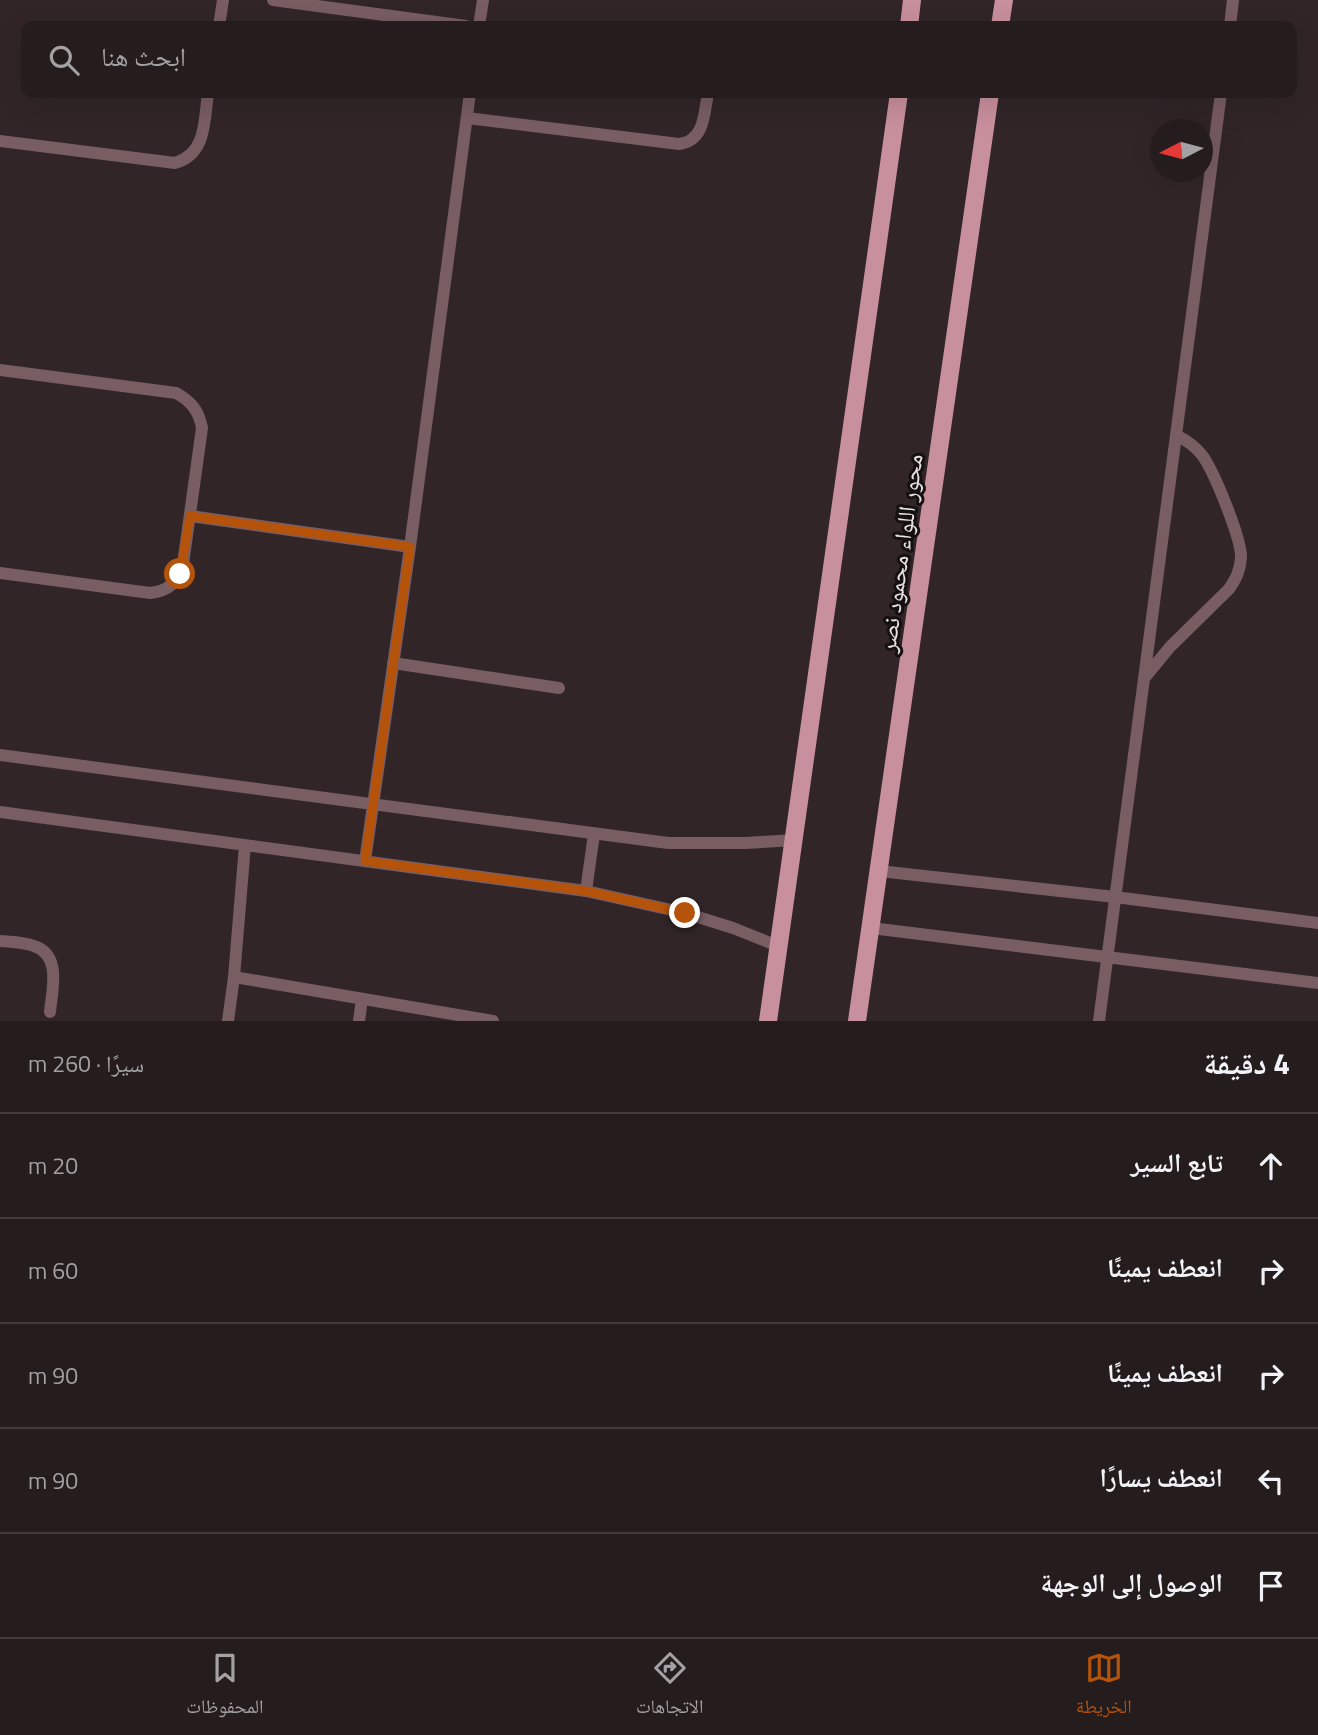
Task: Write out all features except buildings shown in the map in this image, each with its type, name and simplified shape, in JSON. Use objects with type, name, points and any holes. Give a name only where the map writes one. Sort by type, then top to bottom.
[{"type":"main road","points":[[910,21],[912,0]]},
{"type":"main road","points":[[1001,21],[1004,0]]},
{"type":"main road","points":[[768,1021],[898,98]]},
{"type":"main road","name":"محور اللواء محمود نصر","points":[[858,1021],[989,98]]},
{"type":"lane","points":[[220,21],[223,0]]},
{"type":"lane","points":[[273,0],[430,21]]},
{"type":"lane","points":[[480,21],[483,0]]},
{"type":"lane","points":[[1231,21],[1233,0]]},
{"type":"lane","points":[[0,141],[174,163],[190,156],[196,150],[200,142],[207,98]]},
{"type":"lane","points":[[365,861],[469,98]]},
{"type":"lane","points":[[467,118],[679,144],[693,141],[698,136],[707,98]]},
{"type":"lane","points":[[1099,1021],[1220,98]]},
{"type":"lane","points":[[0,370],[176,393],[186,398],[194,407],[200,417],[202,429],[180,574],[168,589],[139,592],[0,573]]},
{"type":"lane","points":[[1144,679],[1170,648],[1229,589],[1240,568],[1240,543],[1212,471],[1201,453],[1176,435]]},
{"type":"lane","points":[[190,516],[410,547]]},
{"type":"lane","points":[[393,663],[559,688]]},
{"type":"lane","points":[[0,755],[668,843],[794,840]]},
{"type":"lane","points":[[0,812],[586,891],[685,913],[779,946]]},
{"type":"lane","points":[[586,891],[594,834]]},
{"type":"lane","points":[[228,1021],[245,845]]},
{"type":"lane","points":[[879,871],[1318,923]]},
{"type":"lane","points":[[871,929],[1318,984]]},
{"type":"lane","points":[[0,941],[30,945],[46,953],[54,970],[50,1012]]},
{"type":"lane","points":[[234,977],[362,999],[442,1017],[493,1021]]},
{"type":"lane","points":[[359,1021],[362,999]]},
{"type":"route","points":[[180,574],[190,516],[410,547],[365,861],[586,891],[685,913]]}]
